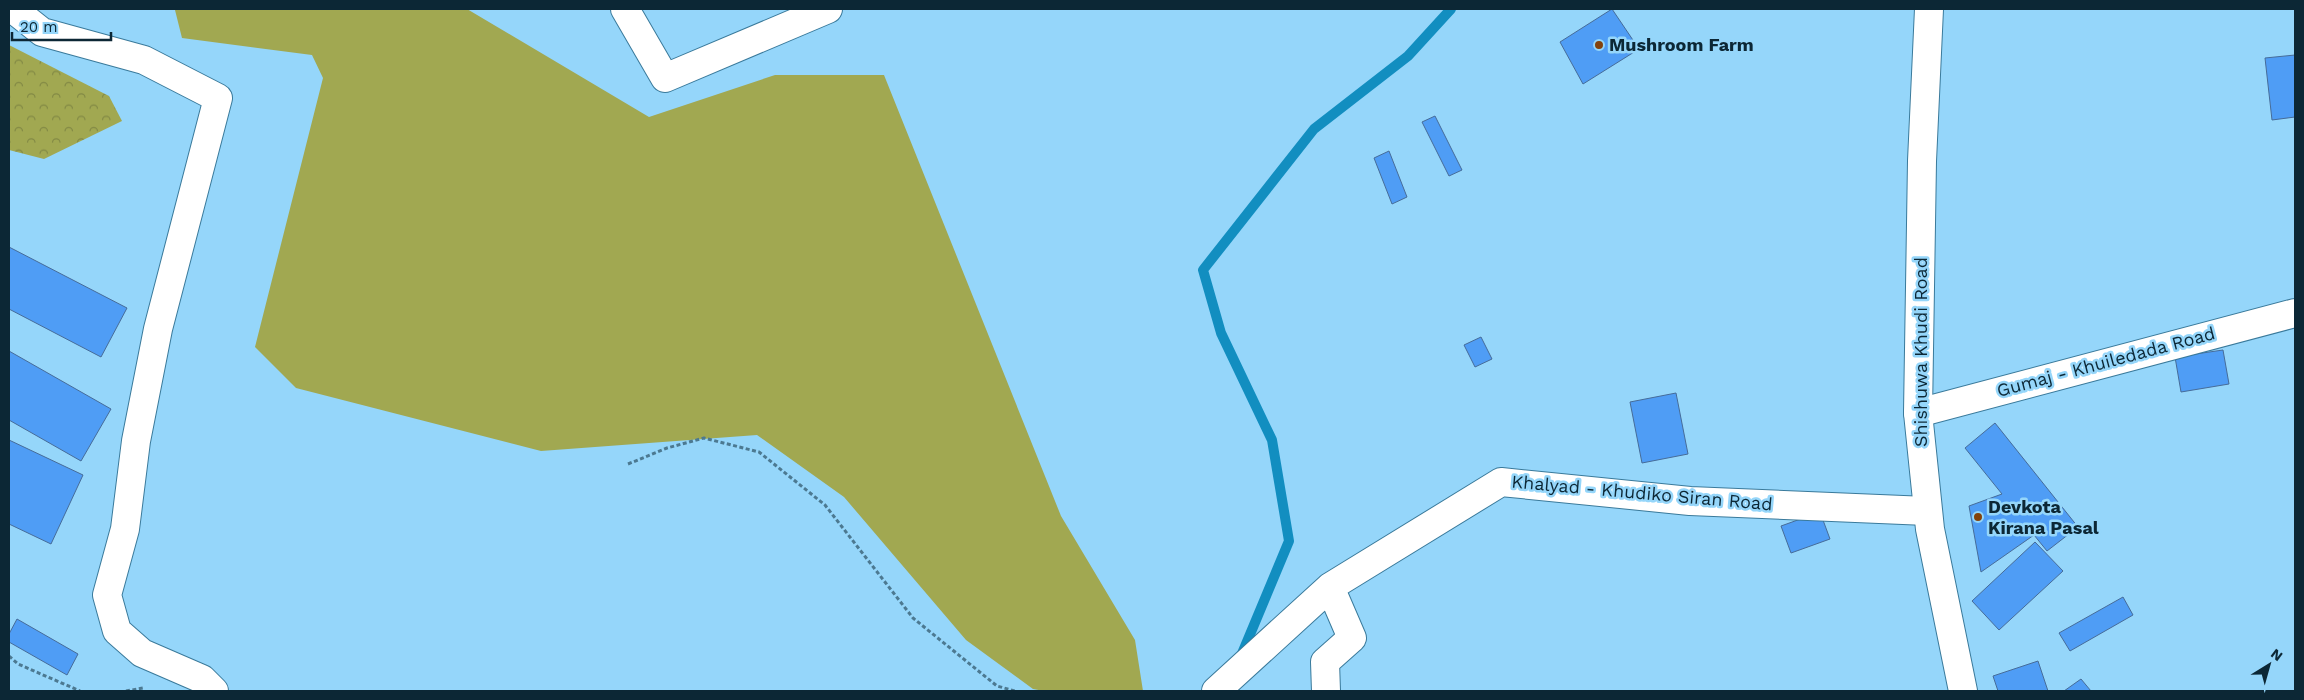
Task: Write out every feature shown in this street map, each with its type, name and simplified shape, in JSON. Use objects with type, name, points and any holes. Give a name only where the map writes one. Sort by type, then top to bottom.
[{"type":"street","points":[[13,9],[42,32],[144,60],[218,98],[158,329],[136,441],[125,529],[107,595],[116,631],[142,653],[202,679],[214,691]]},
{"type":"street","points":[[625,9],[665,78],[828,9]]},
{"type":"street","name":"Shishuwa Khudi Road","points":[[1929,9],[1922,161],[1918,413],[1927,511],[1963,691]]},
{"type":"street","name":"Gumaj - Khuiledada Road","points":[[1918,413],[2295,313]]},
{"type":"street","name":"Khalyad - Khudiko Siran Road","points":[[1216,691],[1330,587],[1501,482],[1690,501],[1927,511]]},
{"type":"street","points":[[1326,691],[1325,662],[1352,638],[1330,587]]},
{"type":"path","points":[[628,464],[667,448],[704,438],[759,452],[825,505],[913,618],[997,686],[1014,691]]},
{"type":"path","points":[[9,656],[18,664],[80,691]]},
{"type":"green space","points":[[467,9],[649,117],[775,75],[884,75],[1061,516],[1135,640],[1143,691],[1044,691],[1033,689],[966,640],[844,497],[757,435],[541,451],[296,388],[255,347],[323,78],[312,55],[182,38],[175,10]]},
{"type":"green space","points":[[9,45],[109,96],[122,121],[44,159],[9,150]]},
{"type":"building","name":"Mushroom Farm","points":[[1612,9],[1639,49],[1583,84],[1560,42]]},
{"type":"building","points":[[2295,55],[2295,117],[2272,120],[2265,58]]},
{"type":"building","points":[[1435,116],[1462,170],[1449,176],[1422,122]]},
{"type":"building","points":[[1389,151],[1407,197],[1392,204],[1374,158]]},
{"type":"building","points":[[9,247],[127,308],[101,357],[9,309]]},
{"type":"building","points":[[1481,337],[1492,359],[1475,367],[1464,345]]},
{"type":"building","points":[[2223,350],[2229,384],[2181,392],[2175,357]]},
{"type":"building","points":[[9,351],[111,409],[81,461],[9,420]]},
{"type":"building","points":[[1676,393],[1688,454],[1642,463],[1630,402]]},
{"type":"building","points":[[1995,423],[2078,527],[2047,551],[2034,535],[1981,572],[1969,506],[2002,494],[1965,448]]},
{"type":"building","points":[[9,440],[83,475],[51,544],[9,524]]},
{"type":"building","points":[[1820,512],[1830,539],[1791,553],[1781,526]]},
{"type":"building","points":[[2035,542],[2063,571],[1999,630],[1972,601]]},
{"type":"building","points":[[2123,597],[2133,615],[2070,651],[2059,633]]},
{"type":"building","points":[[17,619],[78,654],[67,675],[9,642],[9,634]]},
{"type":"building","points":[[2038,661],[2048,691],[1998,691],[1993,676]]},
{"type":"building","points":[[2081,679],[2091,691],[2064,691]]},
{"type":"waterway","points":[[1241,656],[1289,541],[1272,440],[1221,333],[1203,270],[1314,129],[1408,56],[1451,9]]},
{"type":"place","name":"Mushroom Farm","points":[[1599,45]]},
{"type":"place","name":"Devkota Kirana Pasal","points":[[1978,517]]}]
